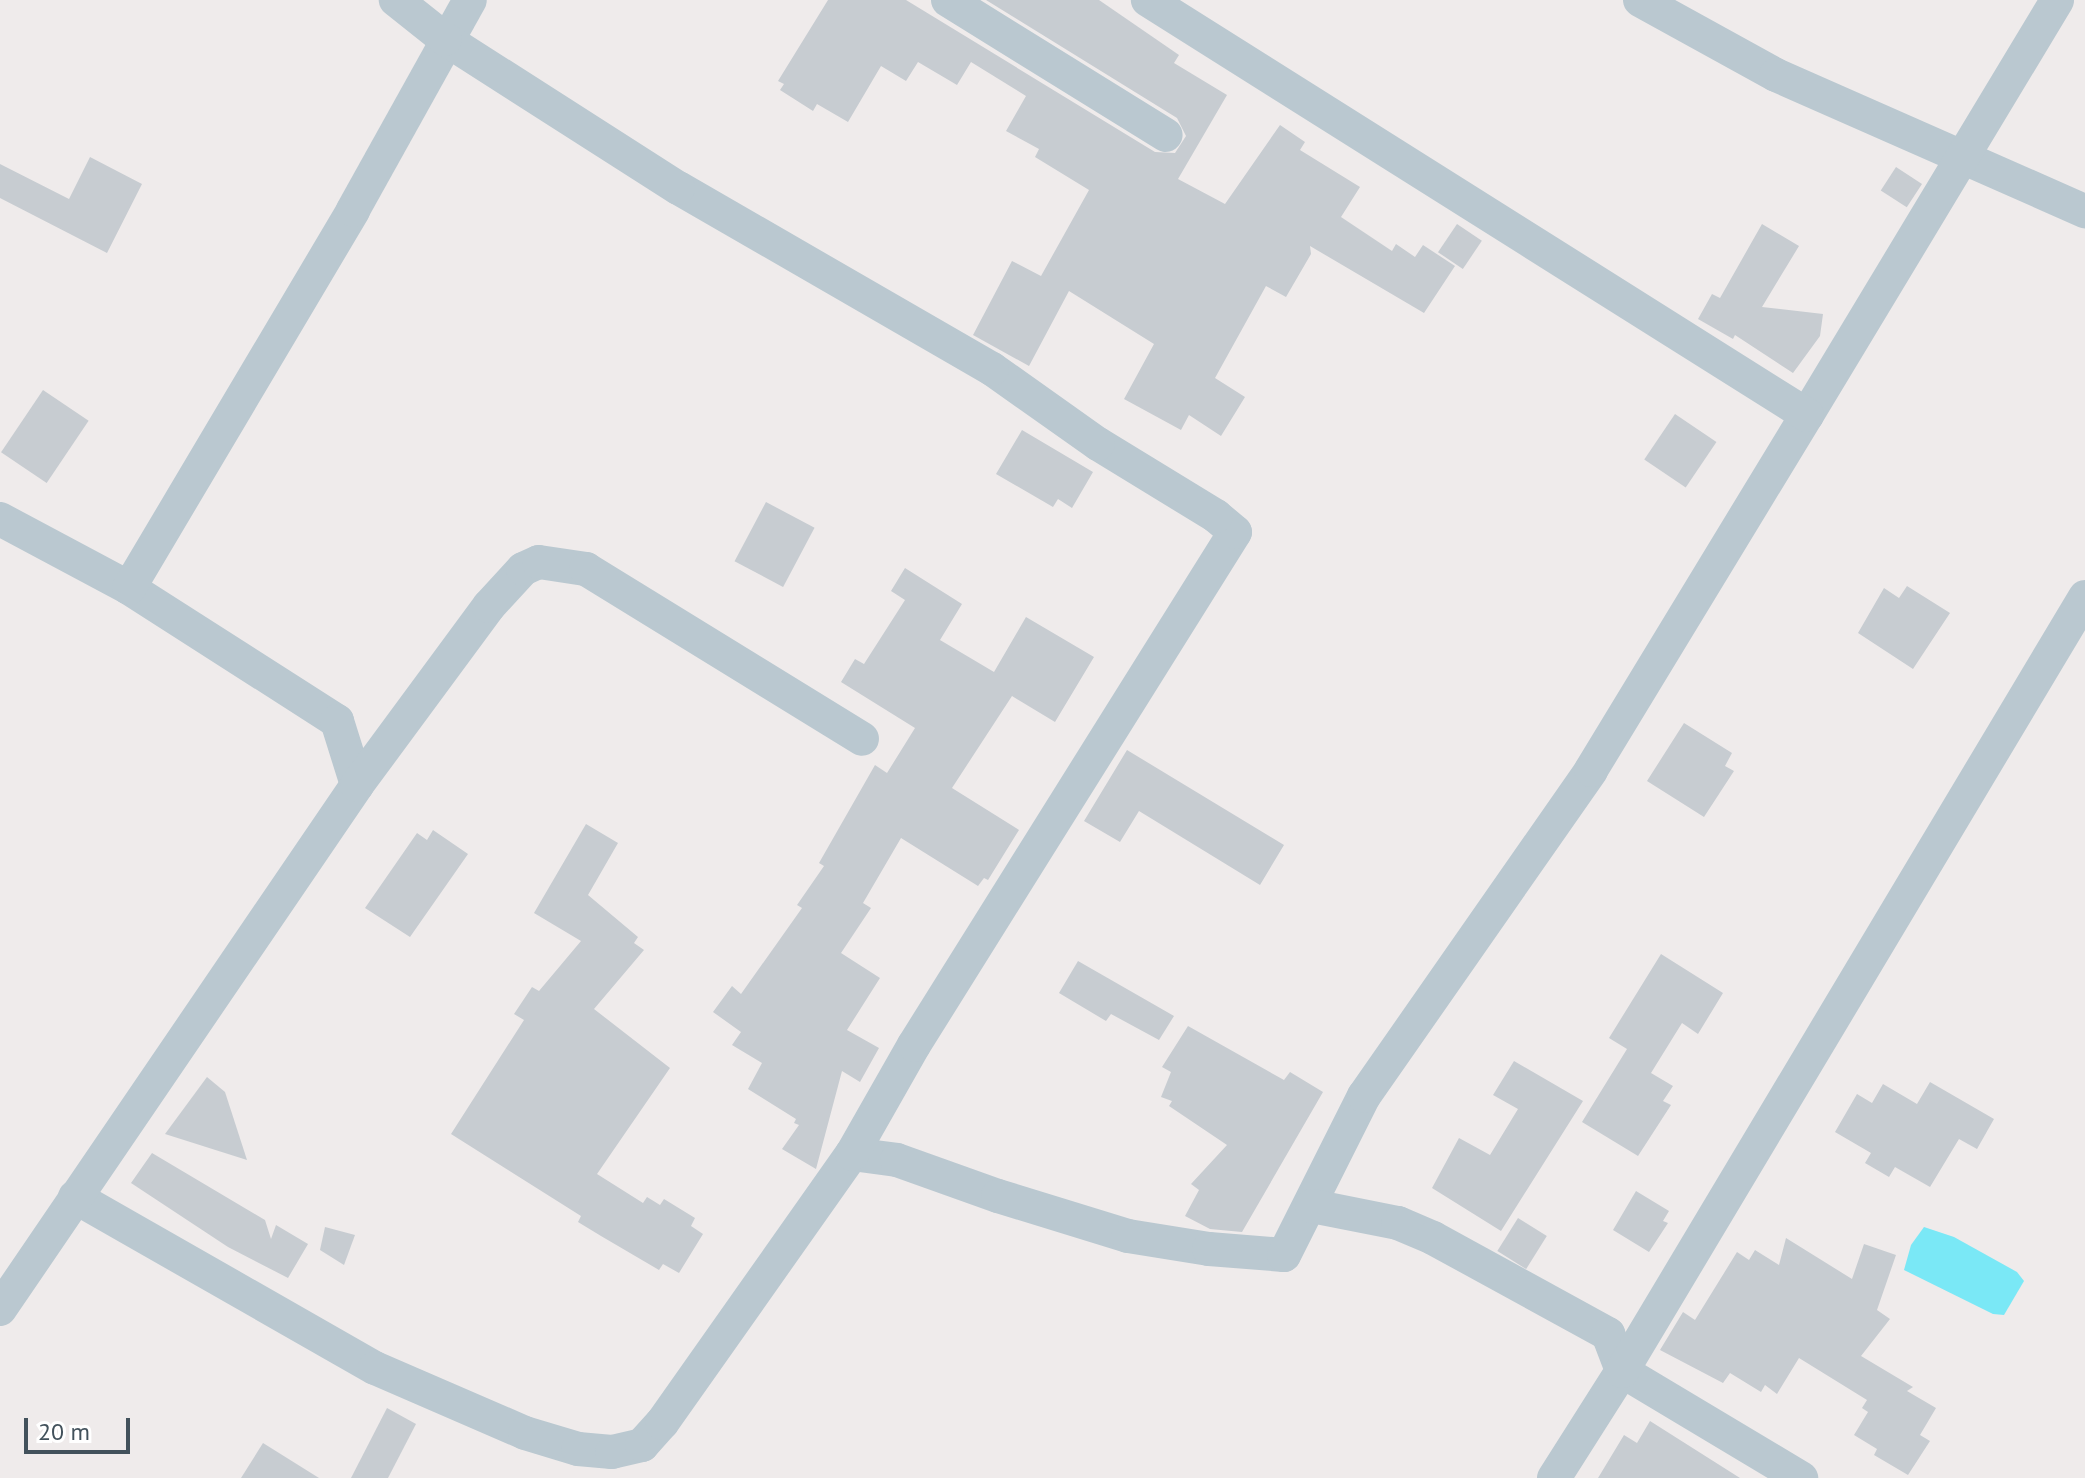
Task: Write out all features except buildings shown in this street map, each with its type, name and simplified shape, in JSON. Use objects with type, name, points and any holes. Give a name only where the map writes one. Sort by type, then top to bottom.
[{"type":"street","points":[[75,1197],[375,1368],[525,1433],[578,1449],[612,1452],[642,1445],[662,1423],[852,1154],[914,1045],[1098,746],[1221,559],[1235,532],[1216,516],[1098,444],[992,369],[678,188],[445,39],[396,0]]},
{"type":"street","points":[[129,588],[353,210],[445,39],[470,0]]},
{"type":"street","points":[[948,0],[1166,135]]},
{"type":"street","points":[[1148,0],[1807,415]]},
{"type":"street","points":[[1640,0],[1776,75],[2085,211]]},
{"type":"street","points":[[852,1154],[897,1160],[998,1196],[1128,1236],[1209,1249],[1284,1255],[1312,1206],[1364,1096],[1591,770],[2057,0]]},
{"type":"street","points":[[0,519],[129,588],[337,721],[357,785]]},
{"type":"street","points":[[0,1309],[357,785],[489,606],[523,569],[539,562],[586,569],[862,739]]},
{"type":"street","points":[[1554,1478],[1622,1371],[2085,597]]},
{"type":"street","points":[[1312,1206],[1398,1223],[1433,1238],[1608,1334],[1622,1371],[1801,1478]]},
{"type":"water","points":[[1924,1227],[1954,1237],[2017,1272],[2024,1281],[2004,1315],[1993,1314],[1904,1270],[1911,1245]]}]
